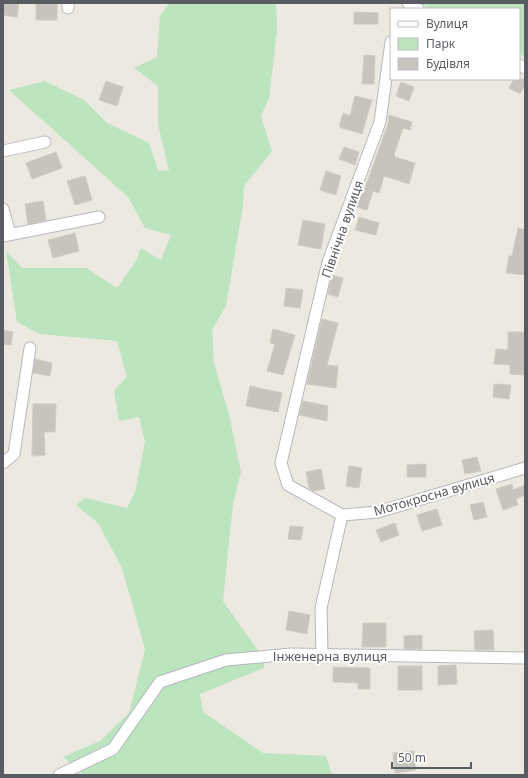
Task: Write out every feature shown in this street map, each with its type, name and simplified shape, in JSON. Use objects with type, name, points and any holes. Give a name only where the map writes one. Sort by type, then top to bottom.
[{"type":"street","name":"Північна вулиця","points":[[342,515],[288,485],[281,463],[328,262],[380,122],[390,49]]},
{"type":"street","points":[[3,151],[45,142]]},
{"type":"street","points":[[3,209],[6,235],[99,217]]},
{"type":"street","points":[[3,463],[14,454],[30,348]]},
{"type":"street","name":"Мотокросна вулиця","points":[[342,515],[378,512],[525,468]]},
{"type":"street","points":[[322,655],[321,608],[342,515]]},
{"type":"street","name":"Інженерна вулиця","points":[[59,775],[113,749],[160,682],[226,660],[291,654],[525,658]]},
{"type":"green space","points":[[169,3],[276,3],[277,31],[269,98],[261,116],[272,151],[244,186],[243,206],[226,306],[212,330],[214,363],[229,414],[241,472],[233,504],[223,601],[264,659],[264,668],[200,694],[203,712],[263,753],[326,756],[332,775],[84,775],[63,757],[100,741],[129,713],[145,649],[122,568],[98,523],[76,505],[85,498],[127,508],[135,492],[145,442],[139,417],[119,421],[114,390],[127,377],[117,341],[40,334],[17,322],[6,251],[22,268],[86,268],[117,288],[136,261],[141,248],[161,260],[171,235],[145,228],[128,197],[9,90],[45,81],[84,100],[107,123],[149,143],[158,170],[169,171],[158,124],[158,86],[134,68],[157,57],[160,16]]},
{"type":"green space","points":[[418,3],[525,3],[525,57],[520,54],[520,8],[428,8]]},
{"type":"building","points":[[3,3],[19,3],[17,17],[3,15]]},
{"type":"building","points":[[36,4],[57,4],[57,20],[36,20]]},
{"type":"building","points":[[354,12],[378,13],[378,24],[354,24]]},
{"type":"building","points":[[364,55],[375,56],[374,84],[362,84]]},
{"type":"building","points":[[525,79],[525,85],[520,94],[509,88],[513,80]]},
{"type":"building","points":[[106,81],[123,87],[117,106],[99,100]]},
{"type":"building","points":[[401,82],[414,87],[409,101],[396,96]]},
{"type":"building","points":[[355,96],[372,100],[362,134],[339,127],[343,113],[350,116]]},
{"type":"building","points":[[389,115],[412,122],[410,130],[403,128],[394,154],[395,157],[415,163],[409,184],[384,176],[379,193],[373,191],[367,210],[356,207],[362,190],[364,191],[388,124]]},
{"type":"building","points":[[344,147],[359,152],[355,165],[339,159]]},
{"type":"building","points":[[56,152],[62,168],[32,179],[26,163]]},
{"type":"building","points":[[326,171],[341,176],[336,195],[320,190]]},
{"type":"building","points":[[85,176],[92,200],[75,205],[67,181]]},
{"type":"building","points":[[43,201],[46,220],[28,224],[25,204]]},
{"type":"building","points":[[359,217],[379,223],[376,235],[355,230]]},
{"type":"building","points":[[303,220],[325,224],[321,249],[298,245]]},
{"type":"building","points":[[518,228],[525,230],[525,275],[506,273],[509,256],[512,256]]},
{"type":"building","points":[[75,233],[79,251],[53,258],[48,240]]},
{"type":"building","points":[[332,275],[343,278],[338,297],[328,294]]},
{"type":"building","points":[[286,288],[303,290],[300,308],[284,306]]},
{"type":"building","points":[[322,319],[338,323],[327,365],[338,366],[336,388],[307,384]]},
{"type":"building","points":[[273,329],[295,335],[283,375],[267,371],[275,344],[270,343]]},
{"type":"building","points":[[3,330],[13,332],[11,345],[3,344]]},
{"type":"building","points":[[508,332],[525,332],[525,375],[510,374],[510,365],[494,364],[496,349],[508,350]]},
{"type":"building","points":[[35,359],[52,363],[50,376],[33,373]]},
{"type":"building","points":[[494,384],[511,385],[509,399],[493,397]]},
{"type":"building","points":[[250,386],[282,393],[278,412],[246,406]]},
{"type":"building","points":[[303,401],[328,406],[327,421],[299,415]]},
{"type":"building","points":[[33,404],[56,404],[55,432],[44,432],[45,455],[32,456]]},
{"type":"building","points":[[477,457],[481,471],[465,474],[462,460]]},
{"type":"building","points":[[426,464],[426,477],[407,477],[407,465]]},
{"type":"building","points":[[349,466],[362,468],[359,488],[346,486]]},
{"type":"building","points":[[321,469],[325,489],[313,491],[309,488],[306,472]]},
{"type":"building","points":[[512,484],[513,490],[525,485],[525,495],[516,499],[518,505],[503,510],[496,489]]},
{"type":"building","points":[[483,502],[487,517],[474,520],[470,505]]},
{"type":"building","points":[[437,509],[442,525],[422,531],[417,515]]},
{"type":"building","points":[[395,523],[399,535],[381,542],[376,530]]},
{"type":"building","points":[[290,526],[303,527],[301,540],[288,539]]},
{"type":"building","points":[[289,611],[310,615],[307,634],[286,630]]},
{"type":"building","points":[[363,623],[386,623],[386,647],[362,647]]},
{"type":"building","points":[[493,630],[494,650],[475,650],[474,631]]},
{"type":"building","points":[[422,635],[422,649],[404,649],[404,636]]},
{"type":"building","points":[[456,665],[457,684],[438,685],[438,666]]},
{"type":"building","points":[[398,666],[422,666],[422,690],[398,690]]},
{"type":"building","points":[[333,667],[370,668],[370,689],[358,689],[358,683],[333,682]]},
{"type":"building","points":[[414,751],[416,770],[395,773],[393,753]]}]
